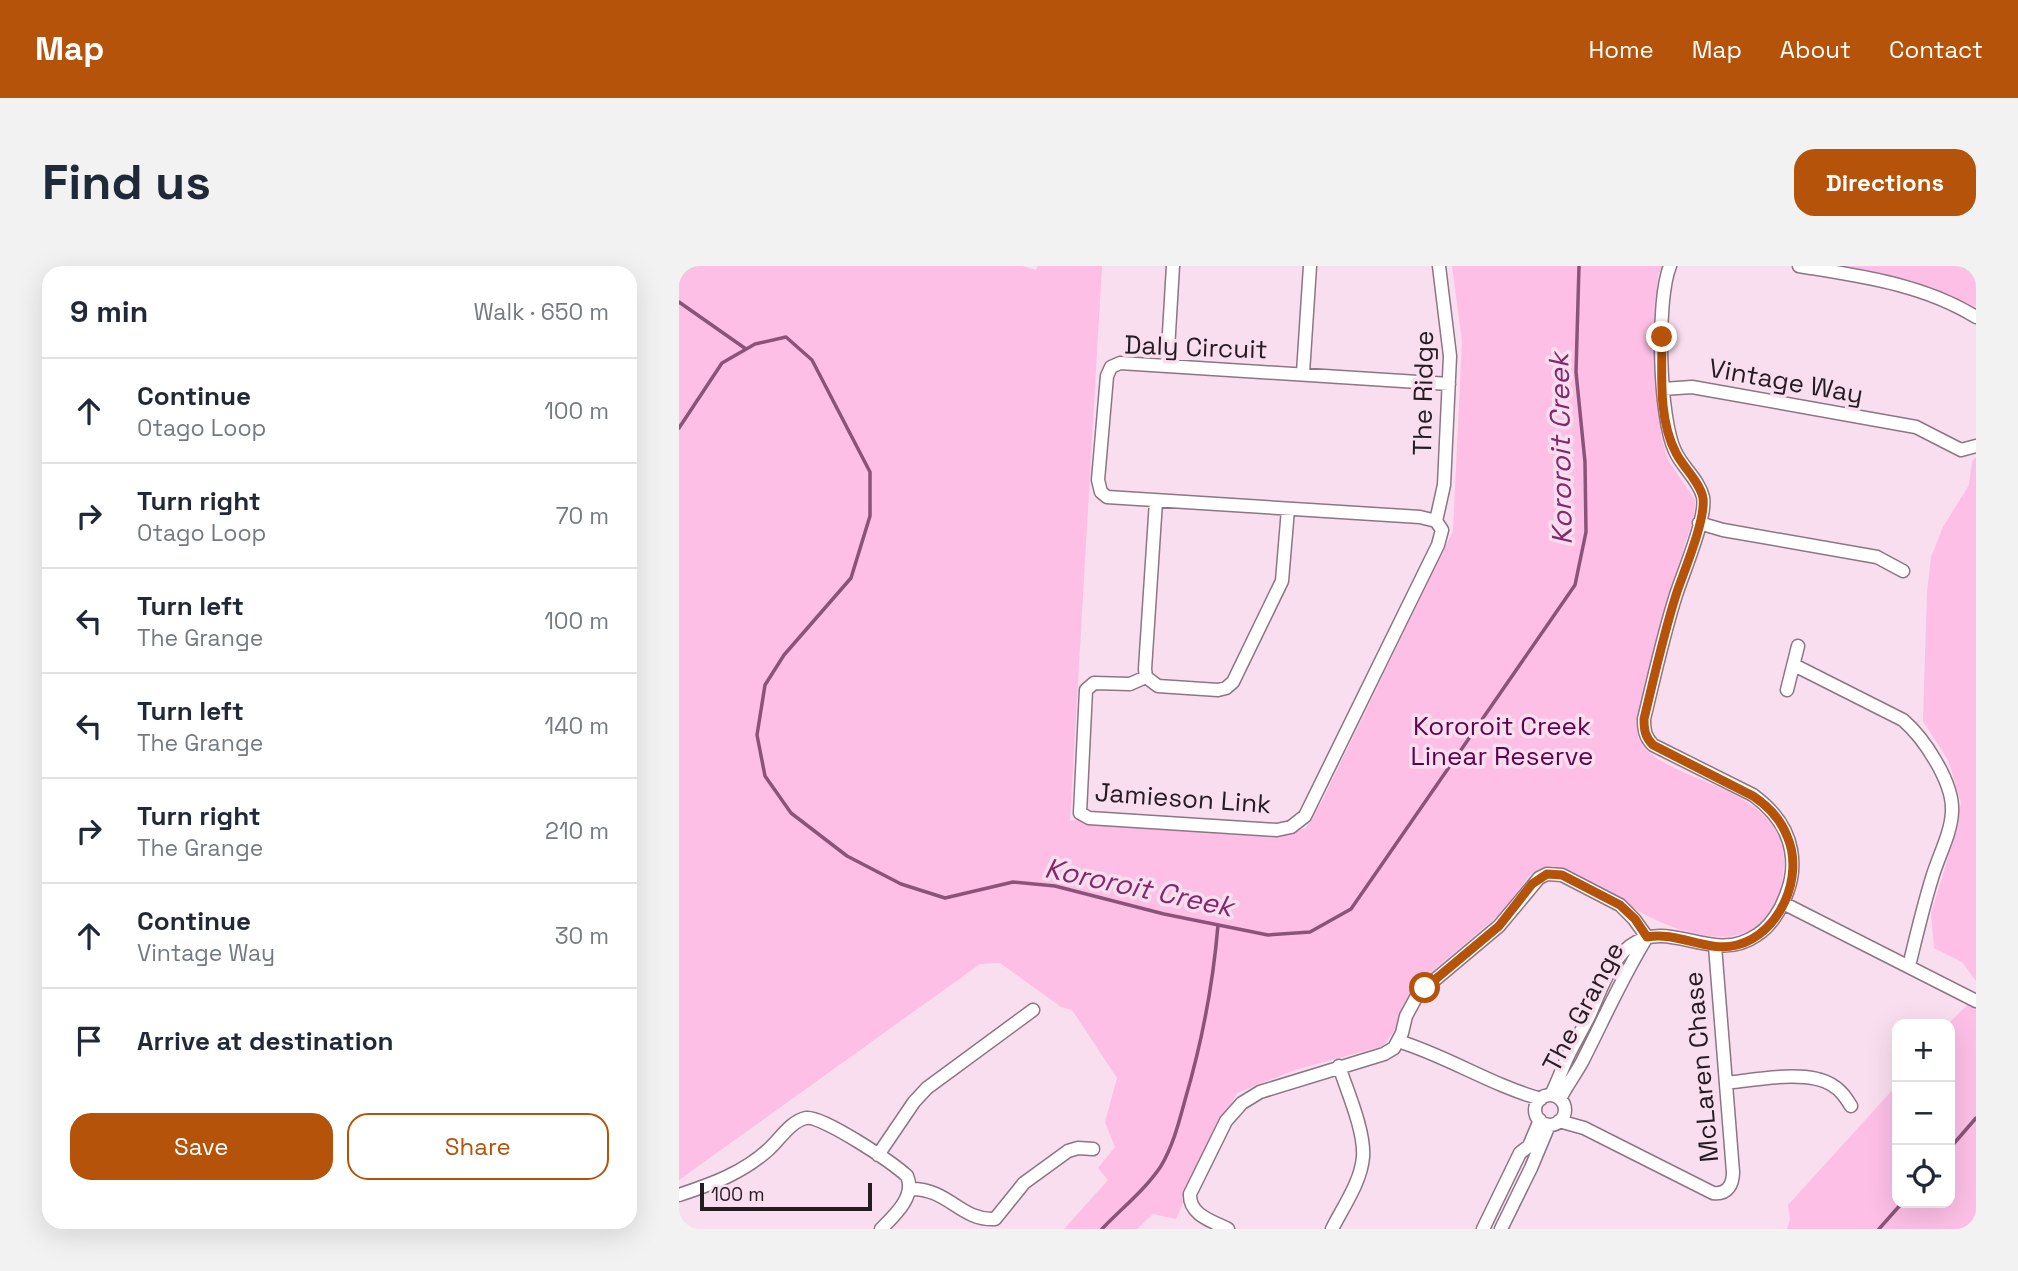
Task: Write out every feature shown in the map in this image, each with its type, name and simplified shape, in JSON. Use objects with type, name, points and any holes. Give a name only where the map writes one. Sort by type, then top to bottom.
[{"type":"street","points":[[1167,366],[1173,266]]},
{"type":"street","points":[[1303,373],[1310,266]]},
{"type":"street","name":"The Ridge","points":[[1436,521],[1444,485],[1449,384],[1449,336],[1439,266]]},
{"type":"street","points":[[1663,389],[1665,284],[1670,266]]},
{"type":"street","points":[[1799,266],[1903,286],[1976,317]]},
{"type":"street","name":"Daly Circuit","points":[[1436,521],[1420,517],[1107,497],[1098,486],[1107,376],[1111,367],[1121,363],[1449,384]]},
{"type":"street","name":"Vintage Way","points":[[1663,389],[1692,387],[1916,427],[1961,450],[1976,446]]},
{"type":"street","name":"The Grange","points":[[1501,1229],[1531,1168],[1550,1110],[1609,973],[1627,948],[1647,937],[1660,935],[1715,946],[1737,945],[1751,940],[1766,929],[1783,903],[1792,877],[1793,864],[1788,836],[1767,806],[1753,796],[1653,745],[1646,738],[1644,719],[1665,631],[1699,523],[1703,498],[1675,452],[1667,430],[1663,389]]},
{"type":"street","points":[[1156,501],[1146,677],[1158,685],[1218,690],[1233,682],[1282,582],[1289,509]]},
{"type":"street","name":"Jamieson Link","points":[[1146,677],[1130,684],[1094,683],[1086,690],[1080,813],[1089,818],[1277,830],[1291,827],[1305,816],[1437,545],[1442,530],[1436,521]]},
{"type":"street","points":[[1699,523],[1723,530],[1877,557],[1903,570]]},
{"type":"street","points":[[1787,690],[1798,646]]},
{"type":"street","points":[[1794,665],[1903,720],[1925,743],[1948,787],[1952,810],[1950,824],[1932,878],[1909,966]]},
{"type":"street","points":[[1228,1229],[1196,1212],[1190,1200],[1190,1194],[1226,1121],[1250,1096],[1389,1052],[1398,1041],[1406,1016],[1418,995],[1499,926],[1532,884],[1547,874],[1562,875],[1620,905],[1635,919],[1647,937]]},
{"type":"street","points":[[1783,903],[1976,1001]]},
{"type":"street","name":"McLaren Chase","points":[[1398,1041],[1427,1050],[1514,1091],[1719,1194],[1730,1188],[1733,1178],[1715,946]]},
{"type":"street","points":[[879,1155],[913,1102],[926,1087],[1033,1010]]},
{"type":"street","points":[[1332,1229],[1355,1183],[1363,1156],[1358,1128],[1339,1066]]},
{"type":"street","points":[[1726,1083],[1797,1077],[1822,1080],[1834,1085],[1851,1106]]},
{"type":"street","name":"The Grange","points":[[1483,1229],[1520,1153],[1529,1146],[1550,1110]]},
{"type":"street","points":[[679,1195],[742,1169],[767,1151],[796,1122],[808,1118],[820,1120],[879,1155],[907,1176],[910,1189],[904,1202],[881,1229]]},
{"type":"street","points":[[910,1189],[934,1191],[979,1219],[995,1219],[1024,1184],[1068,1151],[1078,1148],[1093,1149]]},
{"type":"green space","name":"Kororoit Creek Linear Reserve","points":[[679,266],[1022,266],[1036,270],[1038,266],[1102,266],[1070,821],[1078,819],[1181,829],[1289,834],[1306,828],[1322,801],[1453,531],[1462,341],[1452,266],[1664,266],[1658,274],[1656,331],[1661,436],[1668,460],[1695,500],[1694,516],[1654,650],[1637,732],[1646,750],[1666,764],[1748,803],[1770,822],[1782,847],[1782,881],[1775,904],[1764,920],[1750,930],[1733,936],[1715,937],[1696,934],[1656,920],[1591,883],[1553,866],[1530,875],[1499,915],[1435,969],[1411,994],[1393,1033],[1383,1046],[1295,1070],[1237,1093],[1206,1149],[1176,1219],[1153,1214],[1137,1229],[1064,1229],[1108,1180],[1098,1168],[1115,1147],[1105,1122],[1117,1078],[1072,1010],[1061,1007],[1000,963],[980,964],[679,1180]]},
{"type":"green space","points":[[1842,266],[1976,266],[1976,307],[1900,278]]},
{"type":"green space","points":[[1976,457],[1976,981],[1962,962],[1934,948],[1931,913],[1952,845],[1961,803],[1948,760],[1923,721],[1927,592],[1931,557],[1943,527],[1969,485],[1972,462]]},
{"type":"green space","points":[[1976,996],[1976,1229],[1787,1229],[1790,1219],[1788,1205],[1892,1091],[1892,1208],[1955,1208],[1953,1019]]},
{"type":"waterway","name":"Kororoit Creek","points":[[679,428],[722,363],[755,344],[786,337],[812,360],[870,472],[870,516],[851,578],[784,655],[765,685],[757,735],[765,776],[791,813],[847,856],[901,884],[945,898],[1013,882],[1055,886],[1164,914],[1268,935],[1310,932],[1351,909],[1575,585],[1586,532],[1585,462],[1576,372],[1579,266]]},
{"type":"waterway","points":[[679,302],[746,349]]},
{"type":"waterway","points":[[1102,1229],[1155,1174],[1172,1142],[1202,1035],[1218,925]]},
{"type":"waterway","name":"Kororoit Creek","points":[[1953,1145],[1976,1118]]},
{"type":"waterway","name":"Kororoit Creek","points":[[1879,1229],[1898,1208]]},
{"type":"route","points":[[1425,988],[1499,926],[1532,884],[1547,874],[1562,875],[1620,905],[1635,919],[1647,937],[1671,936],[1727,947],[1751,940],[1766,929],[1778,913],[1790,887],[1793,864],[1788,836],[1767,806],[1753,796],[1653,745],[1646,738],[1644,719],[1665,631],[1693,545],[1703,498],[1675,452],[1667,430],[1662,337]]}]
